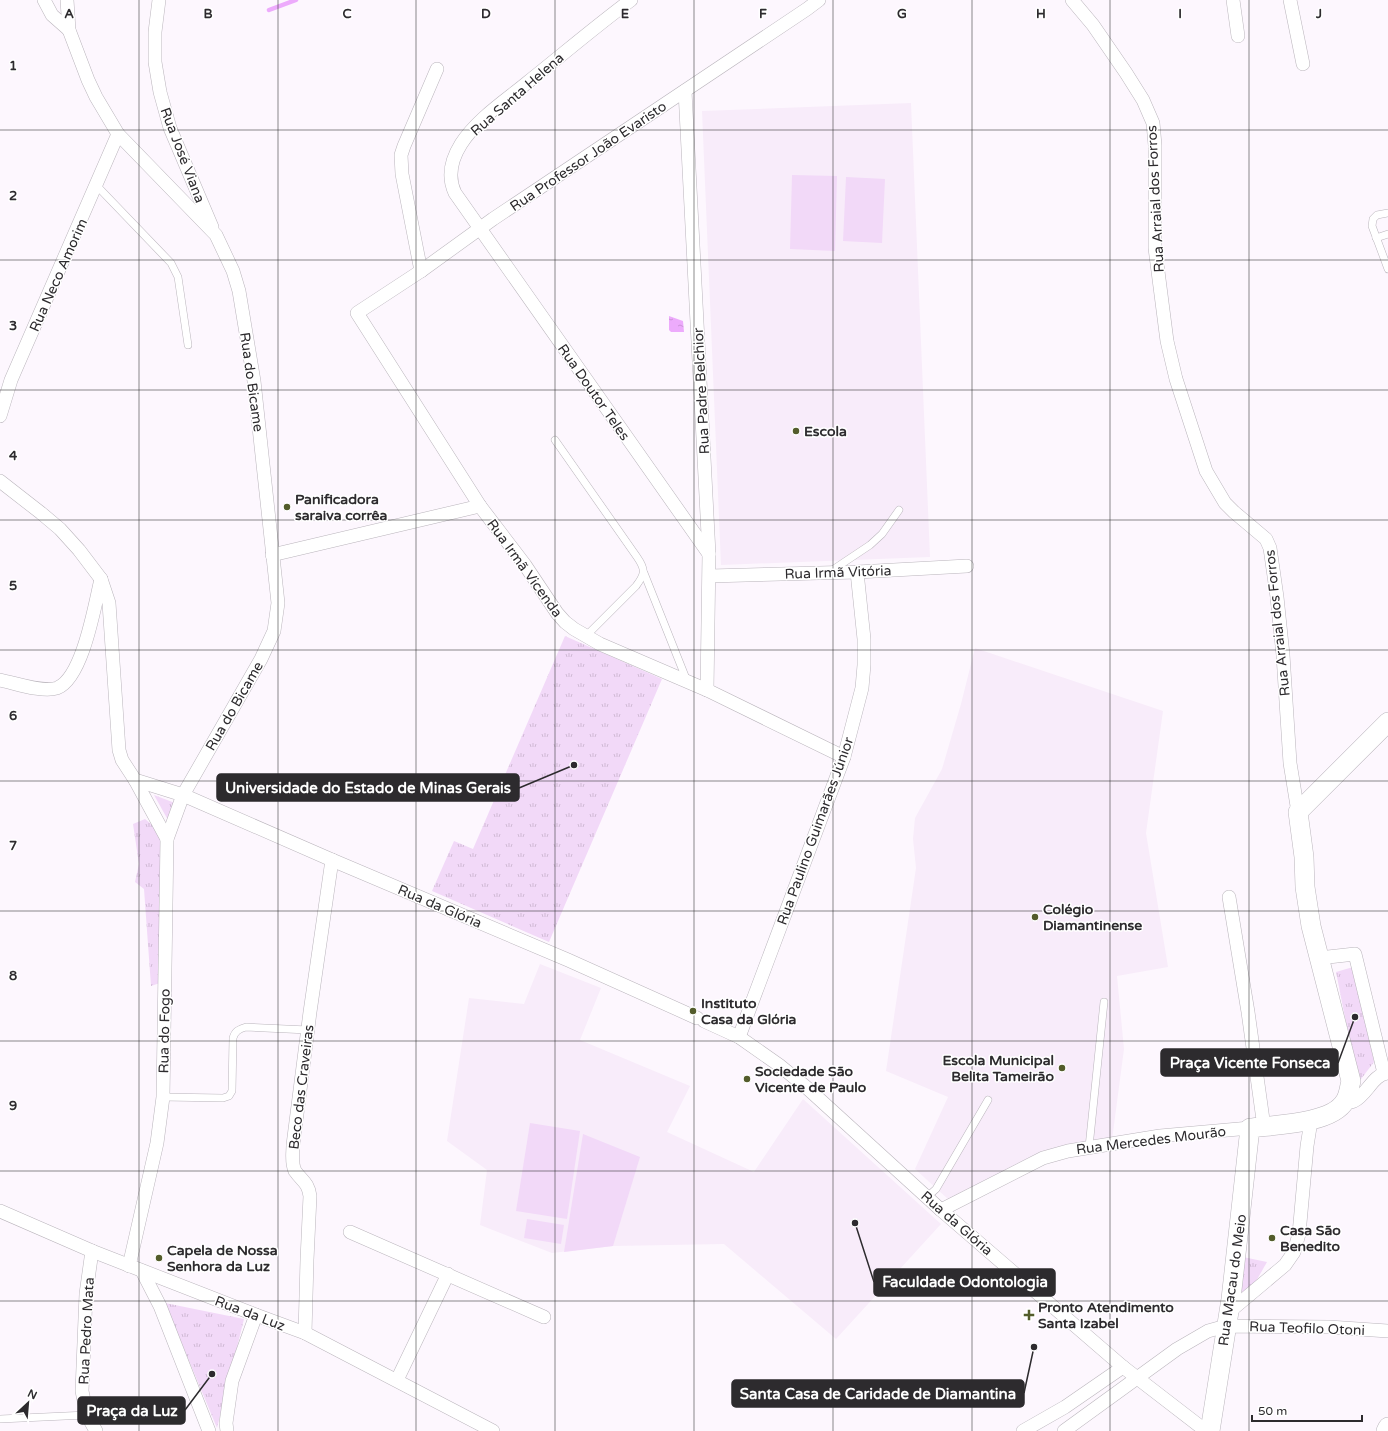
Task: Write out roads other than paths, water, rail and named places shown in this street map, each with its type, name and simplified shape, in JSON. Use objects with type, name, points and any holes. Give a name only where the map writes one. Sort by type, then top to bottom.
[{"type":"main road","points":[[1298,812],[1388,722]]},
{"type":"main road","name":"Rua Arraial dos Forros","points":[[1298,812],[1304,857],[1305,887],[1310,926],[1350,1081],[1345,1103]]},
{"type":"main road","name":"Rua Mercedes Mourão","points":[[1257,1128],[1312,1121],[1332,1113],[1345,1103]]},
{"type":"main road","name":"Rua Macau do Meio","points":[[1210,1431],[1257,1128]]},
{"type":"main road","points":[[1386,1431],[1388,1427]]},
{"type":"street","points":[[44,0],[52,15],[69,30]]},
{"type":"street","name":"Rua do Bicame","points":[[67,0],[69,30],[88,80],[96,97],[118,134],[216,236],[232,271],[239,291],[254,381],[278,603],[274,631],[262,659],[183,796]]},
{"type":"street","name":"Rua José Viana","points":[[158,0],[154,62],[164,110],[178,148],[216,236]]},
{"type":"street","name":"Rua Santa Helena","points":[[480,229],[455,193],[451,183],[451,165],[461,144],[482,121],[631,0]]},
{"type":"street","name":"Rua Professor João Evaristo","points":[[357,313],[808,9],[819,0]]},
{"type":"street","name":"Rua Arraial dos Forros","points":[[1072,0],[1093,25],[1126,73],[1143,100],[1153,123],[1155,145],[1155,248],[1167,341],[1176,379],[1206,471],[1225,503],[1266,540],[1270,548],[1283,655],[1290,763],[1298,812]]},
{"type":"street","points":[[1233,0],[1238,36]]},
{"type":"street","points":[[1290,0],[1303,64]]},
{"type":"street","points":[[421,271],[402,174],[401,160],[404,146],[437,69]]},
{"type":"street","name":"Rua Padre Belchior","points":[[685,91],[710,554],[707,690]]},
{"type":"street","name":"Rua Neco Amorim","points":[[0,416],[11,380],[97,186],[118,134]]},
{"type":"street","name":"Rua Doutor Teles","points":[[480,229],[710,554]]},
{"type":"street","name":"Rua Irmã Vicenda","points":[[357,313],[480,506],[525,565],[557,613],[565,622],[586,636],[707,690],[844,757]]},
{"type":"street","points":[[0,481],[41,512],[60,530],[79,550],[101,579],[109,603],[119,750],[122,760],[135,780],[167,839]]},
{"type":"street","points":[[272,555],[480,506]]},
{"type":"street","name":"Rua Irmã Vitória","points":[[710,576],[858,572],[967,566]]},
{"type":"street","name":"Rua Paulino Guimarães Júnior","points":[[739,1037],[844,757],[862,688],[864,639],[858,572]]},
{"type":"street","points":[[0,680],[40,689],[58,688],[65,682],[73,673],[83,651],[91,625],[101,579]]},
{"type":"street","name":"Rua da Glória","points":[[135,780],[183,796],[568,960],[739,1037],[806,1086],[941,1210],[1123,1367],[1206,1431]]},
{"type":"street","name":"Rua do Fogo","points":[[129,1266],[157,1143],[163,1097],[167,839],[183,796]]},
{"type":"street","name":"Beco das Craveiras","points":[[305,1333],[306,1260],[310,1196],[309,1187],[295,1171],[292,1163],[293,1145],[332,860]]},
{"type":"street","points":[[1229,897],[1248,1012],[1257,1128]]},
{"type":"street","points":[[1319,958],[1355,954],[1386,1073],[1367,1087],[1355,1100],[1345,1103]]},
{"type":"street","points":[[1064,1431],[1177,1349],[1228,1319],[1285,1265],[1294,1252],[1299,1234],[1307,1146],[1312,1121]]},
{"type":"street","name":"Rua Mercedes Mourão","points":[[941,1210],[1043,1158],[1068,1151],[1160,1136],[1257,1128]]},
{"type":"street","name":"Rua da Luz","points":[[0,1211],[92,1252],[256,1316],[305,1333],[493,1431]]},
{"type":"street","points":[[350,1232],[544,1317]]},
{"type":"street","name":"Rua Pedro Mata","points":[[92,1252],[86,1294],[82,1391],[87,1415],[96,1431]]},
{"type":"street","points":[[142,1271],[160,1306],[209,1431]]},
{"type":"street","points":[[397,1380],[448,1274]]},
{"type":"street","points":[[228,1431],[226,1423],[232,1381],[256,1316]]},
{"type":"street","name":"Rua Teofilo Otoni","points":[[1228,1319],[1388,1331]]},
{"type":"street","points":[[1023,1431],[1065,1407],[1123,1367]]},
{"type":"lane","points":[[97,186],[171,263],[178,277],[188,345]]},
{"type":"lane","points":[[1388,213],[1377,215],[1373,219],[1372,226],[1388,269]]},
{"type":"lane","points":[[1376,238],[1388,234]]},
{"type":"lane","points":[[555,440],[637,557],[643,568],[688,682]]},
{"type":"lane","points":[[829,572],[870,545],[882,534],[899,510]]},
{"type":"lane","points":[[586,636],[636,586],[642,579],[644,573]]},
{"type":"lane","points":[[1089,1147],[1104,1002]]},
{"type":"lane","points":[[163,1097],[223,1098],[229,1096],[232,1091],[233,1038],[235,1033],[241,1028],[308,1030]]},
{"type":"lane","points":[[927,1197],[936,1189],[988,1100]]},
{"type":"lane","points":[[0,1419],[87,1415]]},
{"type":"water","points":[[669,316],[683,321],[684,332],[671,332],[669,330]]},
{"type":"waterway","points":[[269,10],[296,0]]},
{"type":"place","name":"Escola","points":[[796,431]]},
{"type":"place","name":"Panificadora saraiva corrêa","points":[[287,507]]},
{"type":"place","name":"Universidade do Estado de Minas Gerais","points":[[574,765]]},
{"type":"place","name":"Colégio Diamantinense","points":[[1035,917]]},
{"type":"place","name":"Instituto Casa da Glória","points":[[693,1011]]},
{"type":"place","name":"Praça Vicente Fonseca","points":[[1355,1017]]},
{"type":"place","name":"Escola Municipal Belita Tameirão","points":[[1062,1068]]},
{"type":"place","name":"Sociedade São Vicente de Paulo","points":[[747,1079]]},
{"type":"place","name":"Faculdade Odontologia","points":[[855,1223]]},
{"type":"place","name":"Casa São Benedito","points":[[1272,1238]]},
{"type":"place","name":"Capela de Nossa Senhora da Luz","points":[[159,1258]]},
{"type":"place","name":"Pronto Atendimento Santa Izabel","points":[[1029,1315]]},
{"type":"place","name":"Santa Casa de Caridade de Diamantina","points":[[1034,1347]]},
{"type":"place","name":"Praça da Luz","points":[[212,1374]]}]
